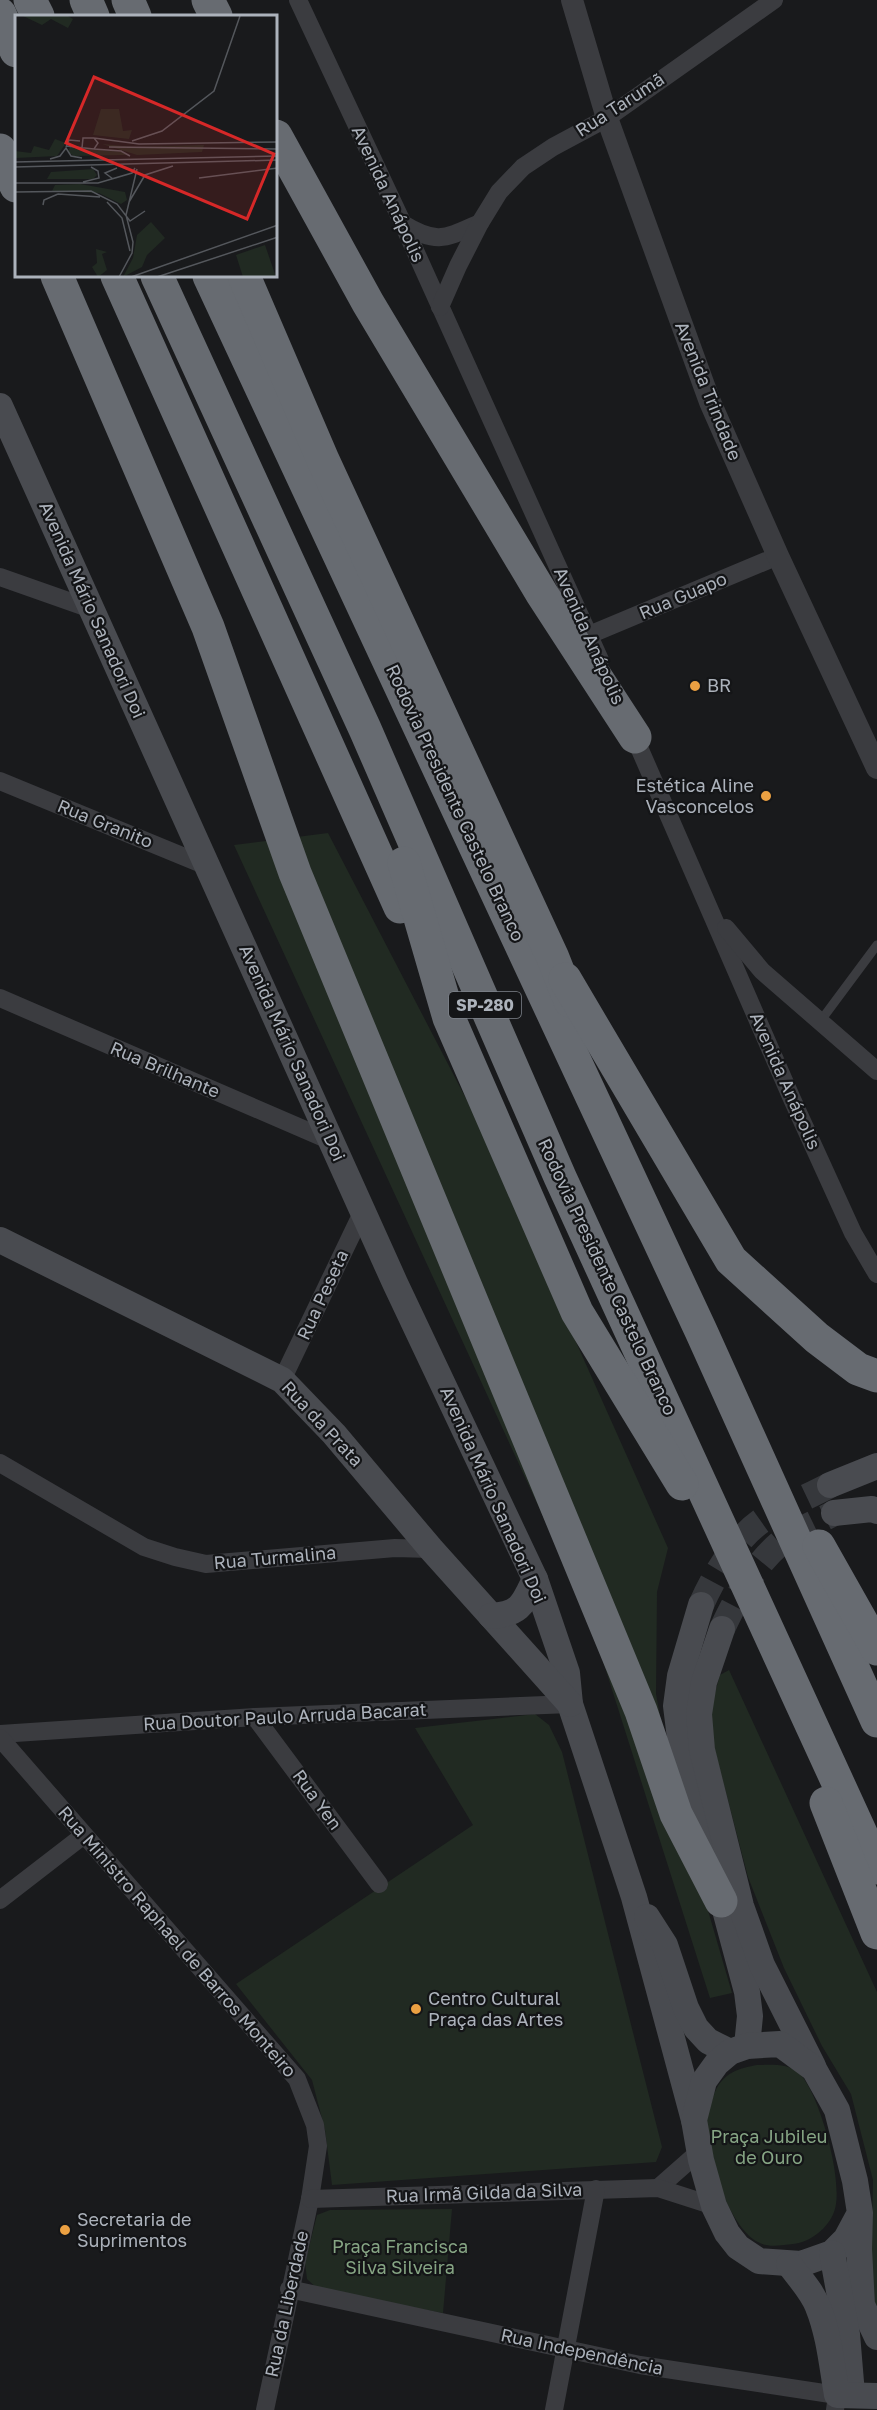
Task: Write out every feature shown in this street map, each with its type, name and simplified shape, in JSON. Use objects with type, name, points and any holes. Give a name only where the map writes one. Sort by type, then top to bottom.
[{"type":"highway","points":[[30,0],[38,15]]},
{"type":"highway","points":[[86,0],[93,15]]},
{"type":"highway","points":[[128,0],[135,15]]},
{"type":"highway","points":[[208,0],[216,15]]},
{"type":"highway","points":[[0,14],[15,49]]},
{"type":"highway","points":[[278,140],[368,303],[542,594],[635,737]]},
{"type":"highway","points":[[0,150],[15,184]]},
{"type":"highway","points":[[58,278],[208,627],[295,873],[641,1711],[676,1814],[721,1901]]},
{"type":"highway","name":"Rodovia Presidente Castelo Branco","points":[[118,278],[578,1312],[766,1624]]},
{"type":"highway","name":"Rodovia Presidente Castelo Branco","points":[[158,278],[365,729],[560,1177],[877,1868]]},
{"type":"highway","name":"Rodovia Presidente Castelo Branco","points":[[210,278],[700,1331],[877,1721]]},
{"type":"highway","name":"Rodovia Presidente Castelo Branco","points":[[245,278],[322,460],[553,958],[700,1331]]},
{"type":"highway","name":"Rodovia Presidente Castelo Branco","points":[[365,729],[449,1018]]},
{"type":"highway","points":[[461,818],[553,958],[731,1260],[816,1338],[858,1369],[877,1376]]},
{"type":"highway","points":[[700,1331],[877,1649]]},
{"type":"highway","points":[[817,1733],[822,1793],[877,1933]]},
{"type":"main road","name":"Avenida Mário Sanadori Doi","points":[[0,406],[363,1211],[536,1579],[567,1673],[570,1704]]},
{"type":"main road","name":"Rua da Prata","points":[[0,1240],[282,1380],[334,1434],[431,1549],[570,1704]]},
{"type":"main road","points":[[830,1485],[877,1466]]},
{"type":"main road","points":[[834,1513],[872,1509],[877,1511]]},
{"type":"main road","points":[[491,1616],[509,1615],[518,1610],[536,1579]]},
{"type":"main road","points":[[694,2120],[704,2081],[717,2063],[739,2049],[750,2016],[747,1992],[681,1746],[676,1706],[680,1676],[701,1605]]},
{"type":"main road","points":[[722,1629],[702,1693],[699,1714],[702,1750],[741,1905],[762,1965],[837,2110],[855,2181],[860,2213],[862,2305],[877,2337]]},
{"type":"main road","points":[[570,1704],[634,1897],[694,2120],[714,2205],[727,2233],[738,2247],[759,2261],[801,2264],[832,2253],[846,2239],[860,2213]]},
{"type":"main road","points":[[634,1897],[666,1945],[686,2008],[696,2028],[708,2041],[739,2049],[780,2044],[814,2069]]},
{"type":"main road","points":[[832,2253],[847,2334],[844,2403]]},
{"type":"main road","points":[[789,2264],[809,2290],[818,2307],[844,2403]]},
{"type":"main road","name":"Rua Independência","points":[[844,2403],[877,2396]]},
{"type":"street","name":"Avenida Anápolis","points":[[298,0],[403,224],[635,737],[802,1120],[854,1233],[877,1274]]},
{"type":"street","name":"Avenida Trindade","points":[[572,0],[607,118],[710,402],[778,556],[877,768]]},
{"type":"street","name":"Rua Tarumã","points":[[440,307],[458,266],[499,192],[524,167],[553,147],[607,118],[774,0]]},
{"type":"street","points":[[403,224],[423,236],[436,237],[450,236],[480,224]]},
{"type":"street","name":"Rua Guapo","points":[[589,635],[778,556]]},
{"type":"street","points":[[0,577],[91,609]]},
{"type":"street","name":"Rua Granito","points":[[0,782],[209,867]]},
{"type":"street","points":[[712,912],[762,971],[819,1023],[877,1071]]},
{"type":"street","name":"Rua Brilhante","points":[[0,998],[331,1140]]},
{"type":"street","name":"Rua Peseta","points":[[282,1380],[363,1211]]},
{"type":"street","name":"Rua Turmalina","points":[[0,1463],[144,1547],[175,1557],[206,1563],[395,1548],[431,1549]]},
{"type":"street","name":"Rua Doutor Paulo Arruda Bacarat","points":[[0,1736],[255,1717],[570,1704]]},
{"type":"street","name":"Rua Yen","points":[[255,1717],[379,1884]]},
{"type":"street","name":"Rua Ministro Raphael de Barros Monteiro","points":[[0,1736],[297,2079],[315,2125],[318,2146],[310,2199]]},
{"type":"street","points":[[0,1900],[84,1835]]},
{"type":"street","points":[[658,2188],[700,2151]]},
{"type":"street","name":"Rua Irmã Gilda da Silva","points":[[310,2199],[658,2188],[714,2205]]},
{"type":"street","points":[[554,2410],[596,2189]]},
{"type":"street","name":"Rua da Liberdade","points":[[265,2410],[310,2199]]},
{"type":"street","name":"Rua Independência","points":[[289,2289],[640,2365],[844,2403]]},
{"type":"lane","points":[[819,1023],[877,945]]},
{"type":"green space","points":[[328,833],[475,1116],[668,1548],[657,1592],[656,1694],[675,1797],[732,1993],[710,1998],[588,1614],[234,845]]},
{"type":"green space","points":[[729,1670],[877,1992],[877,2323],[865,2289],[872,2232],[873,2180],[851,2094],[822,2046],[784,1968],[748,1877],[707,1720],[720,1675]]},
{"type":"green space","points":[[535,1714],[549,1725],[562,1752],[662,2147],[656,2162],[332,2185],[325,2130],[312,2080],[236,1984],[473,1825],[415,1728]]},
{"type":"green space","name":"Praça Jubileu de Ouro","points":[[757,2065],[785,2066],[800,2074],[815,2101],[829,2141],[836,2182],[837,2199],[834,2212],[828,2223],[818,2233],[800,2243],[766,2245],[748,2234],[728,2205],[709,2149],[707,2120],[718,2086],[735,2071]]},
{"type":"green space","name":"Praça Francisca Silva Silveira","points":[[452,2209],[443,2313],[319,2290],[307,2279],[305,2263],[317,2215],[330,2210]]},
{"type":"tunnel","points":[[701,1605],[712,1582],[744,1536],[764,1519],[830,1485]]},
{"type":"tunnel","points":[[722,1629],[748,1581],[764,1559],[796,1532],[834,1513]]},
{"type":"place","name":"BR","points":[[695,686]]},
{"type":"place","name":"Estética Aline Vasconcelos","points":[[766,796]]},
{"type":"place","name":"Centro Cultural Praça das Artes","points":[[416,2009]]},
{"type":"place","name":"Secretaria de Suprimentos","points":[[65,2230]]}]
